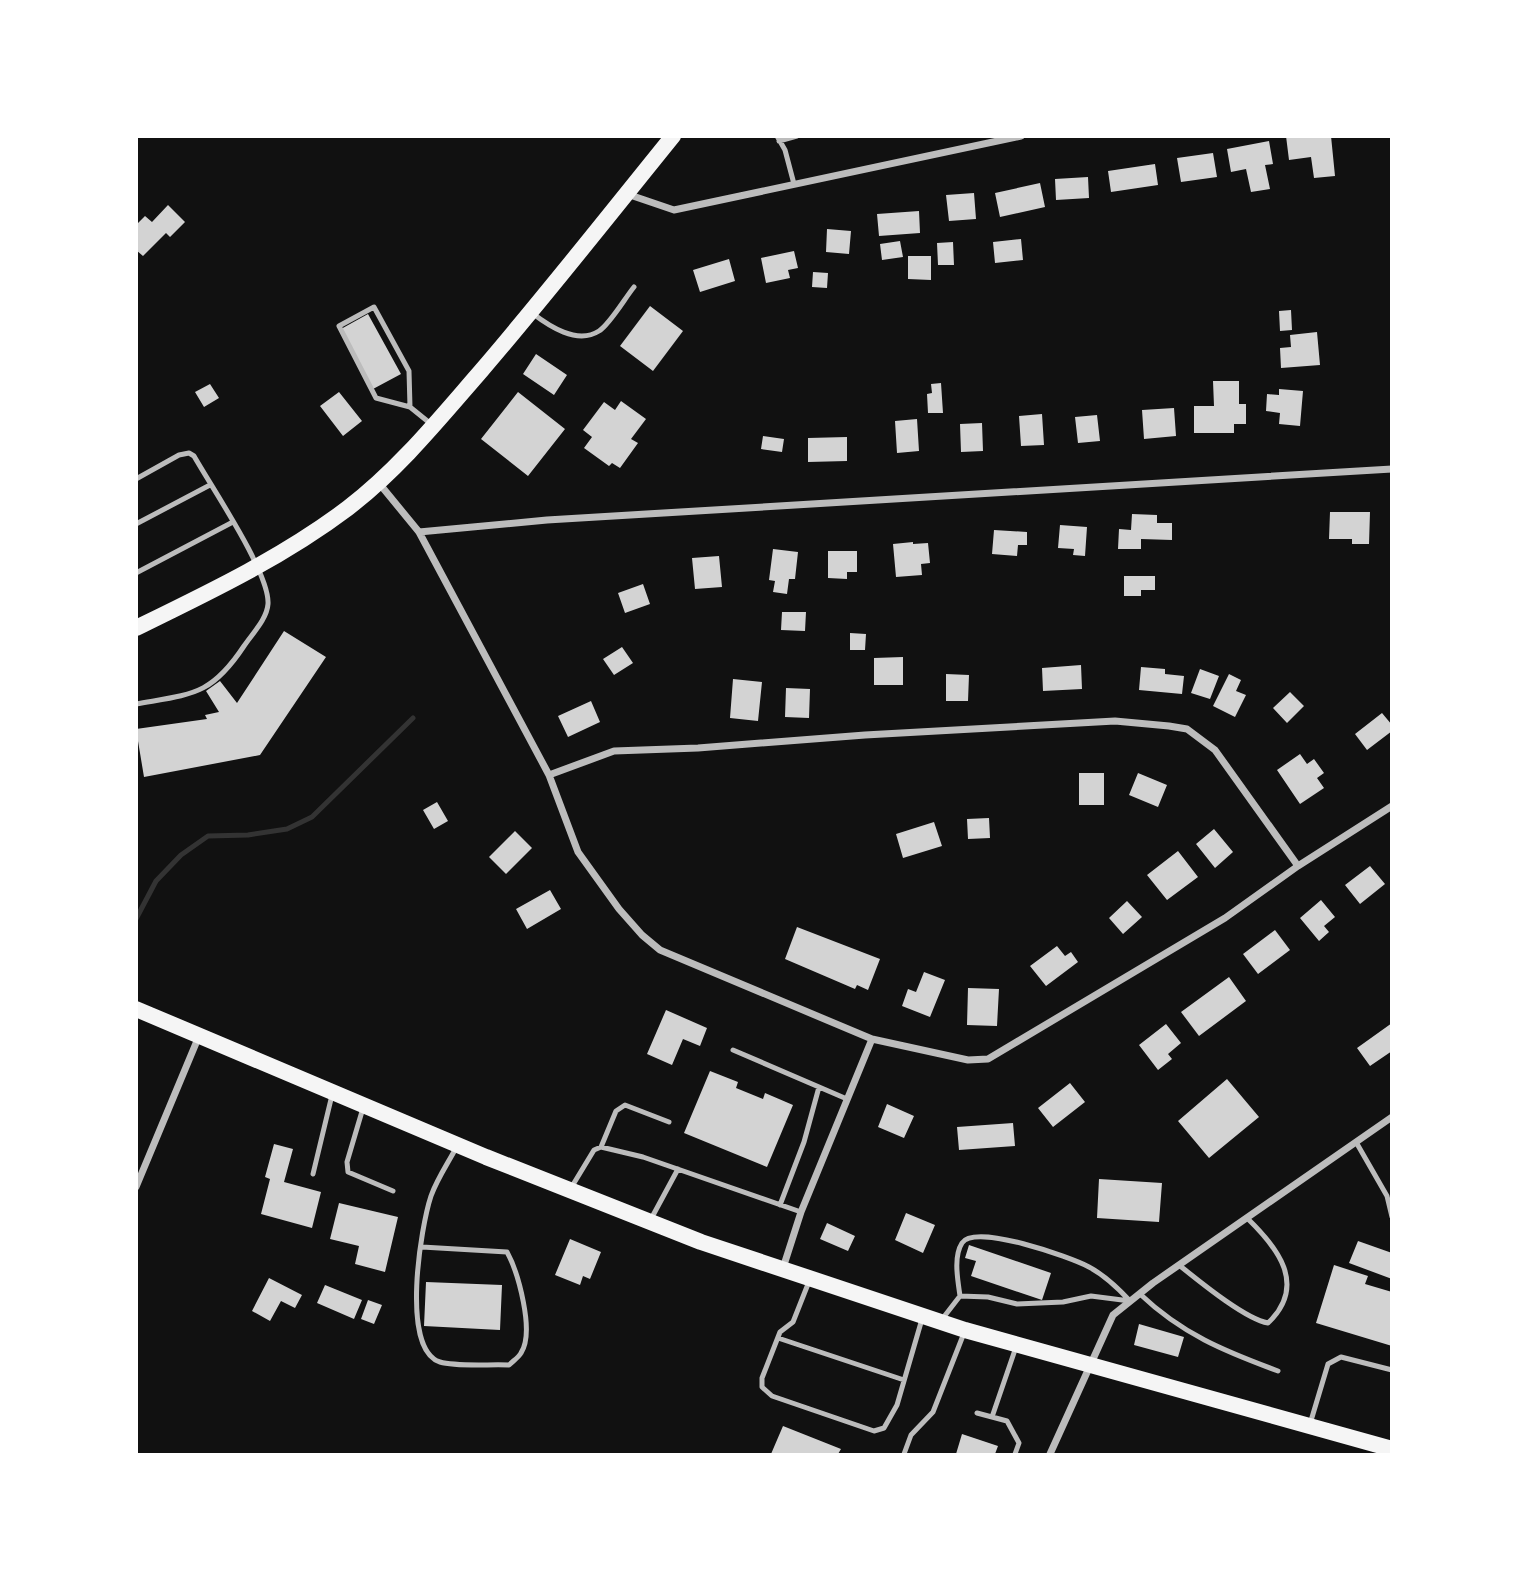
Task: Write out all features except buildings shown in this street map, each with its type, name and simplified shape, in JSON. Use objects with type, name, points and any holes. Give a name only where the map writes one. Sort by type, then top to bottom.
[{"type":"main road","points":[[136,628],[258,567],[349,507],[377,482],[434,426],[531,313],[673,136]]},
{"type":"main road","points":[[136,1009],[458,1146],[649,1222],[782,1269],[1016,1345],[1308,1428],[1391,1446]]},
{"type":"street","points":[[627,193],[674,210],[1021,136]]},
{"type":"street","points":[[419,532],[547,520],[1391,469]]},
{"type":"street","points":[[377,482],[419,532],[549,775],[578,852],[642,935],[660,950],[873,1038],[968,1060],[988,1059],[1225,918],[1298,866],[1391,806]]},
{"type":"street","points":[[549,775],[614,751],[1115,721],[1169,726],[1187,729],[1215,750],[1298,866]]},
{"type":"street","points":[[136,1187],[199,1035]]},
{"type":"street","points":[[782,1269],[801,1212],[873,1038]]},
{"type":"street","points":[[1051,1454],[1113,1315],[1179,1265],[1391,1117]]},
{"type":"lane","points":[[793,184],[785,150],[778,139],[797,136]]},
{"type":"lane","points":[[531,313],[548,326],[583,335],[599,331],[634,287]]},
{"type":"lane","points":[[410,407],[409,371],[374,307],[338,326],[376,398],[410,407],[434,426]]},
{"type":"lane","points":[[136,479],[179,455],[189,453],[258,567],[268,606],[264,617],[227,671],[201,691],[136,704]]},
{"type":"lane","points":[[136,524],[210,485]]},
{"type":"lane","points":[[136,573],[231,523]]},
{"type":"lane","points":[[733,1050],[848,1099]]},
{"type":"lane","points":[[780,1205],[804,1142],[819,1087]]},
{"type":"lane","points":[[313,1174],[332,1092]]},
{"type":"lane","points":[[363,1105],[347,1162],[348,1172],[354,1177],[393,1191]]},
{"type":"lane","points":[[601,1147],[616,1111],[625,1105],[669,1122]]},
{"type":"lane","points":[[1356,1142],[1387,1196],[1391,1216]]},
{"type":"lane","points":[[422,1247],[507,1252],[516,1268],[525,1311],[525,1342],[521,1353],[509,1365],[439,1362],[424,1349],[418,1331],[417,1280],[422,1247],[432,1194],[458,1146]]},
{"type":"lane","points":[[569,1190],[594,1150],[601,1147],[678,1169],[801,1212]]},
{"type":"lane","points":[[649,1222],[678,1169]]},
{"type":"lane","points":[[1179,1265],[1223,1300],[1260,1322],[1268,1323],[1284,1300],[1287,1284],[1284,1264],[1266,1237],[1247,1218]]},
{"type":"lane","points":[[940,1322],[960,1296],[958,1253],[962,1242],[969,1237],[994,1236],[1088,1266],[1110,1280],[1130,1301]]},
{"type":"lane","points":[[810,1278],[793,1322],[780,1332],[762,1387],[772,1396],[874,1431],[884,1428],[897,1405],[922,1316]]},
{"type":"lane","points":[[1140,1294],[1158,1312],[1201,1341],[1278,1371]]},
{"type":"lane","points":[[960,1296],[988,1297],[1017,1304],[1063,1302],[1091,1296],[1130,1301]]},
{"type":"lane","points":[[904,1454],[911,1435],[933,1412],[965,1330]]},
{"type":"lane","points":[[778,1338],[904,1380]]},
{"type":"lane","points":[[992,1417],[1016,1345]]},
{"type":"lane","points":[[1308,1428],[1328,1364],[1341,1357],[1391,1370]]},
{"type":"lane","points":[[977,1413],[1007,1421],[1019,1443],[1015,1454]]},
{"type":"waterway","points":[[136,919],[156,881],[181,855],[208,836],[248,835],[287,829],[312,817],[413,718]]}]
